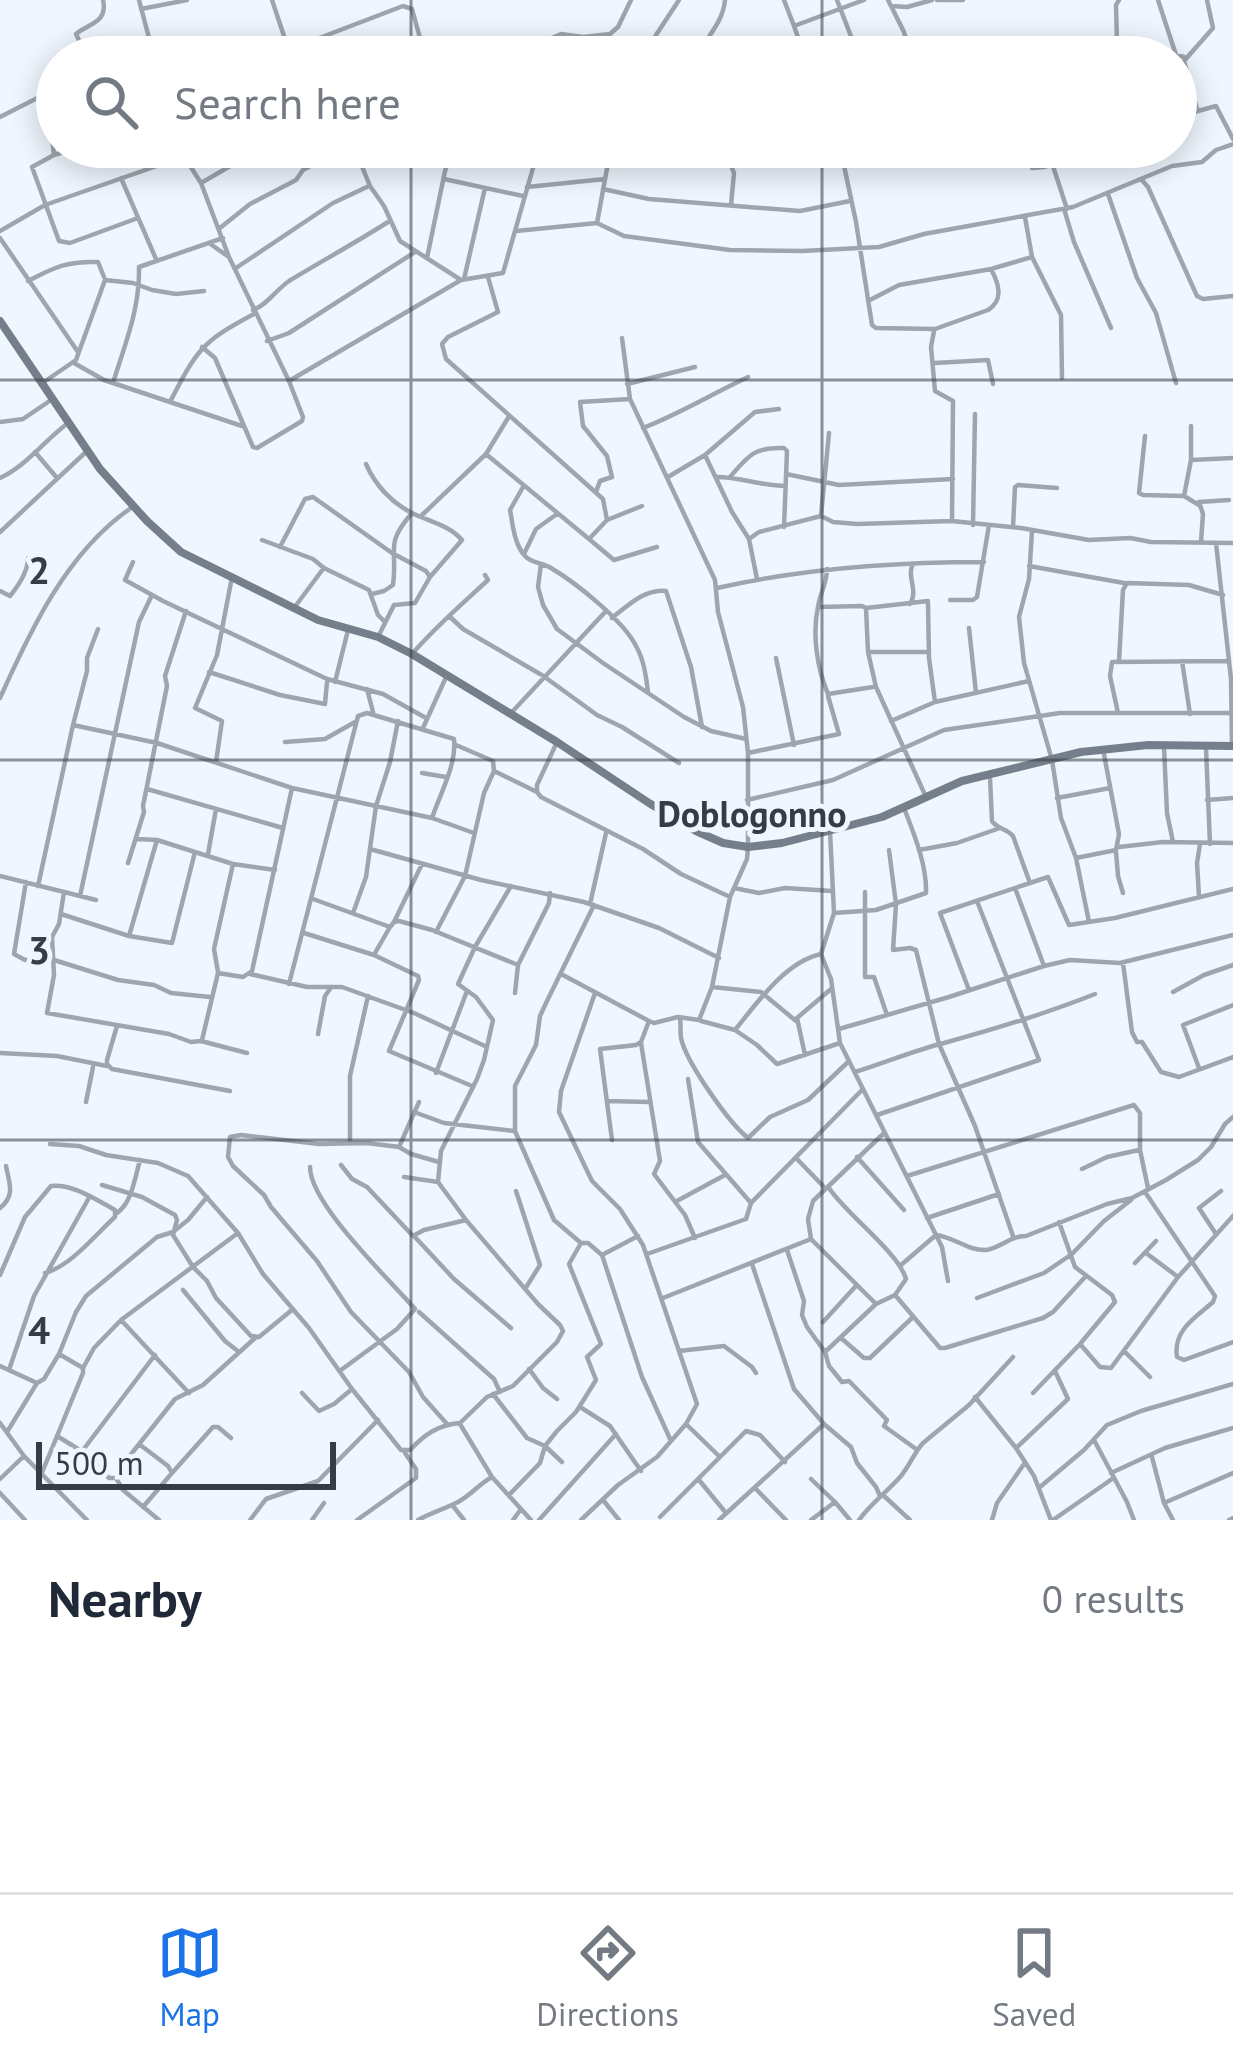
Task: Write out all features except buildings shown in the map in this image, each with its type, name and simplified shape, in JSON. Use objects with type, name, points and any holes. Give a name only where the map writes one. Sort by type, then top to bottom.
[{"type":"street","points":[[77,36],[102,17],[103,0]]},
{"type":"street","points":[[139,0],[148,36]]},
{"type":"street","points":[[141,9],[187,0]]},
{"type":"street","points":[[272,0],[284,36]]},
{"type":"street","points":[[592,36],[618,28],[631,0]]},
{"type":"street","points":[[656,36],[679,0]]},
{"type":"street","points":[[707,36],[722,16],[725,0]]},
{"type":"street","points":[[784,0],[797,36]]},
{"type":"street","points":[[837,0],[851,36]]},
{"type":"street","points":[[794,26],[864,0]]},
{"type":"street","points":[[889,3],[907,7],[963,0]]},
{"type":"street","points":[[1117,36],[1119,0]]},
{"type":"street","points":[[1158,0],[1170,36]]},
{"type":"street","points":[[1197,45],[1213,28],[1207,0]]},
{"type":"street","points":[[889,3],[905,36]]},
{"type":"street","points":[[332,36],[403,6],[412,9],[420,36]]},
{"type":"street","points":[[0,117],[36,99]]},
{"type":"street","points":[[1197,109],[1216,106],[1233,142],[1197,162]]},
{"type":"street","points":[[36,164],[32,170],[58,242],[138,218]]},
{"type":"street","points":[[78,352],[0,235],[45,205],[151,168]]},
{"type":"street","points":[[190,168],[201,183],[253,312],[289,381],[303,417],[300,422],[255,448],[214,358],[202,347]]},
{"type":"street","points":[[201,183],[227,168]]},
{"type":"street","points":[[220,228],[250,204],[296,180],[307,168]]},
{"type":"street","points":[[363,168],[400,242],[462,279]]},
{"type":"street","points":[[428,258],[447,168]]},
{"type":"street","points":[[289,381],[462,279],[503,274],[532,168]]},
{"type":"street","points":[[597,223],[607,168]]},
{"type":"street","points":[[730,206],[732,168]]},
{"type":"street","points":[[844,168],[871,322],[876,328],[935,329],[996,305],[1000,295],[991,269]]},
{"type":"street","points":[[1053,168],[1074,242],[1112,328]]},
{"type":"street","points":[[516,231],[597,223],[624,236],[730,250],[879,247],[924,234],[1065,209],[1168,168]]},
{"type":"street","points":[[122,178],[156,260]]},
{"type":"street","points":[[444,178],[523,196]]},
{"type":"street","points":[[527,187],[605,179]]},
{"type":"street","points":[[1141,179],[1197,296],[1233,296]]},
{"type":"street","points":[[236,268],[333,203],[370,186]]},
{"type":"street","points":[[462,279],[485,188]]},
{"type":"street","points":[[603,189],[649,199],[800,211],[850,201]]},
{"type":"street","points":[[1108,194],[1137,278],[1156,313],[1176,383]]},
{"type":"street","points":[[1024,216],[1033,257],[1060,315],[1062,378]]},
{"type":"street","points":[[170,402],[202,347],[260,308],[290,280],[390,221]]},
{"type":"street","points":[[113,383],[133,323],[139,267],[223,238]]},
{"type":"street","points":[[209,243],[229,257]]},
{"type":"street","points":[[267,340],[289,333],[415,252]]},
{"type":"street","points":[[868,301],[899,285],[1033,257]]},
{"type":"street","points":[[28,281],[73,261],[98,262],[105,280],[74,363],[41,384]]},
{"type":"street","points":[[488,278],[498,312],[448,338],[442,351],[462,376],[603,499],[607,520]]},
{"type":"street","points":[[105,280],[176,294],[204,290]]},
{"type":"street","points":[[0,321],[87,451],[181,552],[293,608],[412,654],[696,831],[724,843],[782,844],[904,808],[990,773],[1103,748],[1233,746],[1216,543]]},
{"type":"street","points":[[935,329],[931,347],[936,393],[953,401],[952,521]]},
{"type":"street","points":[[622,338],[630,399],[717,588],[748,753],[747,860],[730,897],[712,987],[698,1020]]},
{"type":"street","points":[[933,363],[988,360],[993,384]]},
{"type":"street","points":[[74,363],[113,383],[244,426]]},
{"type":"street","points":[[627,384],[695,367]]},
{"type":"street","points":[[643,428],[748,377]]},
{"type":"street","points":[[596,492],[600,481],[612,477],[612,472],[607,456],[583,426],[580,402],[630,399]]},
{"type":"street","points":[[0,422],[23,419],[52,400]]},
{"type":"street","points":[[668,477],[705,454],[746,417],[779,409]]},
{"type":"street","points":[[974,525],[975,414]]},
{"type":"street","points":[[421,516],[486,454],[510,416]]},
{"type":"street","points":[[0,478],[68,423]]},
{"type":"street","points":[[1184,496],[1191,426]]},
{"type":"street","points":[[821,516],[829,433]]},
{"type":"street","points":[[1144,436],[1139,493],[1184,496],[1199,505],[1204,517],[1202,542]]},
{"type":"street","points":[[730,477],[753,452],[784,448],[784,527]]},
{"type":"street","points":[[0,532],[87,451]]},
{"type":"street","points":[[35,452],[57,478]]},
{"type":"street","points":[[486,454],[614,560],[657,547]]},
{"type":"street","points":[[705,454],[749,539],[757,579]]},
{"type":"street","points":[[1191,460],[1233,458]]},
{"type":"street","points":[[367,464],[386,493],[462,540],[414,604],[394,605],[378,638]]},
{"type":"street","points":[[786,474],[839,485],[952,479]]},
{"type":"street","points":[[717,477],[785,486]]},
{"type":"street","points":[[1013,527],[1018,485],[1057,488]]},
{"type":"street","points":[[523,487],[510,510],[526,558],[548,566],[606,611],[635,643],[648,692]]},
{"type":"street","points":[[280,548],[309,497],[430,577]]},
{"type":"street","points":[[1199,505],[1201,501],[1229,500]]},
{"type":"street","points":[[0,698],[32,626],[90,543],[134,506]]},
{"type":"street","points":[[589,539],[607,520],[642,506]]},
{"type":"street","points":[[262,540],[314,559],[372,593],[385,591],[393,585],[396,533],[412,513]]},
{"type":"street","points":[[524,554],[536,529],[557,514]]},
{"type":"street","points":[[749,539],[759,532],[821,516],[857,524],[952,521],[1089,540],[1233,543]]},
{"type":"street","points":[[950,600],[977,597],[989,525]]},
{"type":"street","points":[[1032,531],[1029,579],[1019,617],[1029,681],[1052,760],[1067,839],[1086,894],[1089,922]]},
{"type":"street","points":[[1,594],[10,596],[20,584],[28,558]]},
{"type":"street","points":[[134,562],[125,580],[152,595],[331,680],[383,694],[426,718]]},
{"type":"street","points":[[910,604],[914,562]]},
{"type":"street","points":[[717,588],[827,569],[984,562]]},
{"type":"street","points":[[541,564],[538,583],[543,605],[557,629],[702,727],[746,739]]},
{"type":"street","points":[[1029,566],[1127,583],[1189,585],[1233,602]]},
{"type":"street","points":[[293,608],[324,568]]},
{"type":"street","points":[[748,753],[839,734],[816,642],[827,569]]},
{"type":"street","points":[[412,654],[488,580],[485,575]]},
{"type":"street","points":[[216,762],[222,721],[195,708],[217,655],[232,577]]},
{"type":"street","points":[[1119,661],[1127,583]]},
{"type":"street","points":[[612,618],[647,593],[666,591],[691,667],[702,727]]},
{"type":"street","points":[[372,593],[378,614],[386,622]]},
{"type":"street","points":[[80,896],[140,622],[152,595]]},
{"type":"street","points":[[818,607],[928,602],[935,702]]},
{"type":"street","points":[[866,608],[876,687],[926,797]]},
{"type":"street","points":[[128,863],[157,743],[165,676],[186,611]]},
{"type":"street","points":[[511,714],[606,611]]},
{"type":"street","points":[[449,616],[679,764]]},
{"type":"street","points":[[38,886],[87,658],[98,628]]},
{"type":"street","points":[[969,628],[976,693]]},
{"type":"street","points":[[209,672],[325,704],[348,630]]},
{"type":"street","points":[[868,652],[929,652]]},
{"type":"street","points":[[776,658],[794,745]]},
{"type":"street","points":[[1182,661],[1190,714]]},
{"type":"street","points":[[1118,714],[1112,662],[1229,661]]},
{"type":"street","points":[[423,728],[447,675]]},
{"type":"street","points":[[891,721],[935,702],[1029,681]]},
{"type":"street","points":[[827,694],[876,687]]},
{"type":"street","points":[[367,689],[373,714]]},
{"type":"street","points":[[748,800],[833,780],[944,730],[1039,715],[1231,713]]},
{"type":"street","points":[[284,742],[325,740],[362,714],[454,740],[432,818]]},
{"type":"street","points":[[353,913],[366,877],[376,806],[398,721]]},
{"type":"street","points":[[290,984],[355,722]]},
{"type":"street","points":[[73,724],[157,743],[292,788],[432,818],[474,833]]},
{"type":"street","points":[[537,792],[556,742]]},
{"type":"street","points":[[436,932],[465,876],[484,793],[494,771],[493,761],[456,746]]},
{"type":"street","points":[[1164,746],[1173,842]]},
{"type":"street","points":[[1206,746],[1210,844]]},
{"type":"street","points":[[1103,748],[1119,834],[1118,876],[1123,893]]},
{"type":"street","points":[[494,771],[730,897]]},
{"type":"street","points":[[422,773],[446,777]]},
{"type":"street","points":[[990,773],[992,821],[1012,836],[1030,883]]},
{"type":"street","points":[[250,974],[292,788]]},
{"type":"street","points":[[1057,798],[1110,788]]},
{"type":"street","points":[[147,789],[283,828]]},
{"type":"street","points":[[1207,800],[1233,798]]},
{"type":"street","points":[[834,913],[866,912],[926,891],[919,850],[904,808]]},
{"type":"street","points":[[208,854],[216,809]]},
{"type":"street","points":[[919,850],[1000,828]]},
{"type":"street","points":[[830,830],[834,913],[821,954],[833,988],[840,1042],[936,1235],[946,1258],[948,1281]]},
{"type":"street","points":[[606,831],[592,905],[515,1086],[515,1131],[554,1220],[602,1255],[642,1377],[671,1441]]},
{"type":"street","points":[[137,839],[274,870]]},
{"type":"street","points":[[130,936],[157,840]]},
{"type":"street","points":[[1076,858],[1173,842],[1233,842]]},
{"type":"street","points":[[1199,896],[1200,844]]},
{"type":"street","points":[[370,849],[592,905],[659,928],[719,958]]},
{"type":"street","points":[[889,850],[896,904],[893,950],[916,950],[939,1044],[985,1152],[1013,1236]]},
{"type":"street","points":[[61,914],[130,936],[172,943],[194,852]]},
{"type":"street","points":[[218,972],[214,949],[233,864]]},
{"type":"street","points":[[374,955],[422,864]]},
{"type":"street","points":[[0,876],[96,900]]},
{"type":"street","points":[[969,990],[940,914],[1048,877],[1066,923],[1075,925],[1233,889]]},
{"type":"street","points":[[26,882],[14,954],[25,960],[54,960],[171,993],[211,997]]},
{"type":"street","points":[[50,1144],[158,1162],[181,1172],[238,1233],[250,1256],[397,1447],[410,1450],[428,1432],[460,1424],[497,1393],[513,1386],[563,1331],[439,1182],[439,1162],[452,1124],[474,1086],[493,1020],[458,984],[512,886]]},
{"type":"street","points":[[734,888],[764,894],[784,888],[832,891]]},
{"type":"street","points":[[1015,888],[1043,966]]},
{"type":"street","points":[[64,892],[52,937],[54,960],[46,1013],[247,1053]]},
{"type":"street","points":[[865,892],[865,976],[874,977],[886,1015]]},
{"type":"street","points":[[515,993],[518,965],[550,893]]},
{"type":"street","points":[[313,899],[392,924],[436,932],[518,965]]},
{"type":"street","points":[[874,1116],[1039,1060],[976,902]]},
{"type":"street","points":[[304,933],[374,955],[419,978],[388,1051],[474,1086]]},
{"type":"street","points":[[837,1029],[1043,966],[1070,960],[1123,963],[1233,935]]},
{"type":"street","points":[[735,1030],[803,960],[821,954]]},
{"type":"street","points":[[1123,963],[1132,1031],[1161,1072],[1179,1077],[1233,1058]]},
{"type":"street","points":[[1173,992],[1233,965]]},
{"type":"street","points":[[201,1041],[220,971],[307,988],[334,986],[405,1010],[487,1047]]},
{"type":"street","points":[[561,974],[654,1023],[672,1017],[735,1030],[775,1064],[840,1042]]},
{"type":"street","points":[[318,1034],[325,996],[334,986]]},
{"type":"street","points":[[712,987],[761,992],[796,1021],[805,1055]]},
{"type":"street","points":[[796,1021],[833,988]]},
{"type":"street","points":[[436,1073],[467,991]]},
{"type":"street","points":[[581,1520],[618,1485],[658,1457],[697,1405],[647,1254],[620,1209],[592,1181],[559,1112],[595,993]]},
{"type":"street","points":[[854,1072],[1095,994]]},
{"type":"street","points":[[350,1143],[350,1076],[368,997]]},
{"type":"street","points":[[1199,1067],[1183,1025],[1233,1005]]},
{"type":"street","points":[[680,1018],[686,1052],[729,1119],[748,1138],[770,1117],[808,1100],[848,1063]]},
{"type":"street","points":[[649,1021],[641,1042],[660,1161],[654,1174],[685,1215],[695,1238]]},
{"type":"street","points":[[109,1066],[117,1026]]},
{"type":"street","points":[[612,1140],[600,1049],[641,1042]]},
{"type":"street","points":[[0,1053],[57,1056],[230,1091]]},
{"type":"street","points":[[86,1102],[93,1065]]},
{"type":"street","points":[[688,1078],[698,1142],[751,1203]]},
{"type":"street","points":[[647,1254],[746,1219],[751,1203],[862,1090]]},
{"type":"street","points":[[608,1101],[649,1102]]},
{"type":"street","points":[[399,1147],[419,1102]]},
{"type":"street","points":[[907,1176],[1134,1105],[1140,1114],[1146,1191],[1216,1297],[1184,1327],[1175,1346],[1177,1357],[1184,1360],[1233,1342]]},
{"type":"street","points":[[414,1112],[452,1124],[515,1131]]},
{"type":"street","points":[[936,1235],[971,1250],[989,1250],[1013,1236],[1026,1236],[1132,1198],[1198,1160],[1233,1118]]},
{"type":"street","points":[[876,1304],[811,1239],[808,1230],[813,1201],[884,1133]]},
{"type":"street","points":[[439,1162],[399,1147],[233,1136],[228,1144],[233,1166],[264,1195],[351,1312],[414,1378],[447,1424]]},
{"type":"street","points":[[1082,1168],[1140,1150]]},
{"type":"street","points":[[857,1157],[904,1210]]},
{"type":"street","points":[[797,1159],[901,1265],[906,1279],[895,1295],[876,1304],[825,1352]]},
{"type":"street","points":[[46,1273],[122,1211],[140,1160]]},
{"type":"street","points":[[341,1165],[454,1279],[511,1328]]},
{"type":"street","points":[[0,1208],[11,1193],[6,1166]]},
{"type":"street","points":[[310,1167],[312,1185],[367,1257],[415,1309],[397,1329],[340,1371]]},
{"type":"street","points":[[675,1202],[725,1175]]},
{"type":"street","points":[[404,1177],[439,1182]]},
{"type":"street","points":[[102,1184],[175,1215],[173,1232],[193,1267],[255,1338]]},
{"type":"street","points":[[0,1275],[25,1217],[51,1186],[90,1196],[116,1213]]},
{"type":"street","points":[[516,1191],[540,1265],[526,1289]]},
{"type":"street","points":[[1216,1234],[1199,1208],[1220,1191]]},
{"type":"street","points":[[927,1218],[999,1194]]},
{"type":"street","points":[[9,1370],[46,1273],[90,1196]]},
{"type":"street","points":[[7,1432],[59,1354],[86,1296],[157,1238],[188,1220],[207,1197]]},
{"type":"street","points":[[976,1298],[1044,1273],[1072,1254],[1132,1198]]},
{"type":"street","points":[[1080,1344],[1107,1370],[1178,1277],[1233,1216]]},
{"type":"street","points":[[414,1235],[466,1220]]},
{"type":"street","points":[[1033,1393],[1115,1302],[1075,1267],[1059,1222]]},
{"type":"street","points":[[41,1474],[94,1348],[122,1320],[238,1233]]},
{"type":"street","points":[[901,1265],[936,1235]]},
{"type":"street","points":[[602,1255],[638,1236]]},
{"type":"street","points":[[663,1298],[811,1239]]},
{"type":"street","points":[[1135,1263],[1156,1241]]},
{"type":"street","points":[[508,1495],[540,1463],[545,1446],[580,1407],[596,1380],[587,1357],[601,1344],[569,1264],[581,1243]]},
{"type":"street","points":[[787,1250],[804,1301],[802,1315],[829,1366],[887,1420],[884,1426],[916,1449]]},
{"type":"street","points":[[1146,1253],[1178,1277]]},
{"type":"street","points":[[752,1264],[794,1389],[851,1448],[881,1496],[910,1520]]},
{"type":"street","points":[[895,1295],[940,1348],[945,1348],[1043,1318],[1086,1276]]},
{"type":"street","points":[[823,1322],[856,1286]]},
{"type":"street","points":[[183,1290],[225,1342],[239,1352]]},
{"type":"street","points":[[116,1478],[175,1399],[228,1365],[292,1309]]},
{"type":"street","points":[[419,1312],[494,1379],[497,1393],[527,1438],[562,1462]]},
{"type":"street","points":[[841,1338],[870,1358],[913,1318]]},
{"type":"street","points":[[122,1320],[189,1394]]},
{"type":"street","points":[[679,1352],[724,1346],[756,1373]]},
{"type":"street","points":[[1124,1352],[1150,1377]]},
{"type":"street","points":[[59,1354],[83,1368]]},
{"type":"street","points":[[82,1452],[155,1355]]},
{"type":"street","points":[[859,1520],[911,1463],[916,1449],[950,1422],[1013,1357]]},
{"type":"street","points":[[0,1366],[37,1383]]},
{"type":"street","points":[[529,1369],[557,1399]]},
{"type":"street","points":[[1016,1448],[1068,1399],[1055,1371]]},
{"type":"street","points":[[1040,1486],[1107,1425],[1233,1384]]},
{"type":"street","points":[[302,1394],[320,1412],[352,1389]]},
{"type":"street","points":[[975,1397],[1040,1486],[1052,1520],[1113,1475],[1151,1455],[1233,1428]]},
{"type":"street","points":[[580,1407],[610,1426],[640,1471]]},
{"type":"street","points":[[250,1520],[270,1496],[318,1480],[378,1420]]},
{"type":"street","points":[[0,1423],[24,1456],[87,1520]]},
{"type":"street","points":[[460,1424],[492,1477],[535,1520],[616,1434]]},
{"type":"street","points":[[686,1424],[720,1457]]},
{"type":"street","points":[[719,1520],[824,1424]]},
{"type":"street","points":[[143,1507],[213,1427],[231,1438]]},
{"type":"street","points":[[660,1517],[746,1432],[754,1432],[784,1462]]},
{"type":"street","points":[[57,1436],[109,1478],[116,1478]]},
{"type":"street","points":[[1094,1440],[1134,1520]]},
{"type":"street","points":[[138,1443],[172,1473]]},
{"type":"street","points":[[357,1520],[416,1478],[405,1451]]},
{"type":"street","points":[[1151,1455],[1173,1520]]},
{"type":"street","points":[[0,1480],[24,1456]]},
{"type":"street","points":[[994,1518],[997,1503],[1024,1464]]},
{"type":"street","points":[[1165,1503],[1233,1473]]},
{"type":"street","points":[[418,1520],[492,1477]]},
{"type":"street","points":[[116,1478],[123,1490],[159,1520]]},
{"type":"street","points":[[811,1478],[850,1520]]},
{"type":"street","points":[[699,1480],[728,1514]]},
{"type":"street","points":[[755,1488],[786,1520]]},
{"type":"street","points":[[0,1493],[25,1520]]},
{"type":"street","points":[[603,1500],[619,1520]]},
{"type":"street","points":[[811,1520],[835,1502]]},
{"type":"street","points":[[312,1520],[323,1503]]},
{"type":"street","points":[[452,1504],[464,1520]]},
{"type":"street","points":[[513,1520],[521,1509]]},
{"type":"district","name":"Doblogonno","points":[[752,813]]}]
